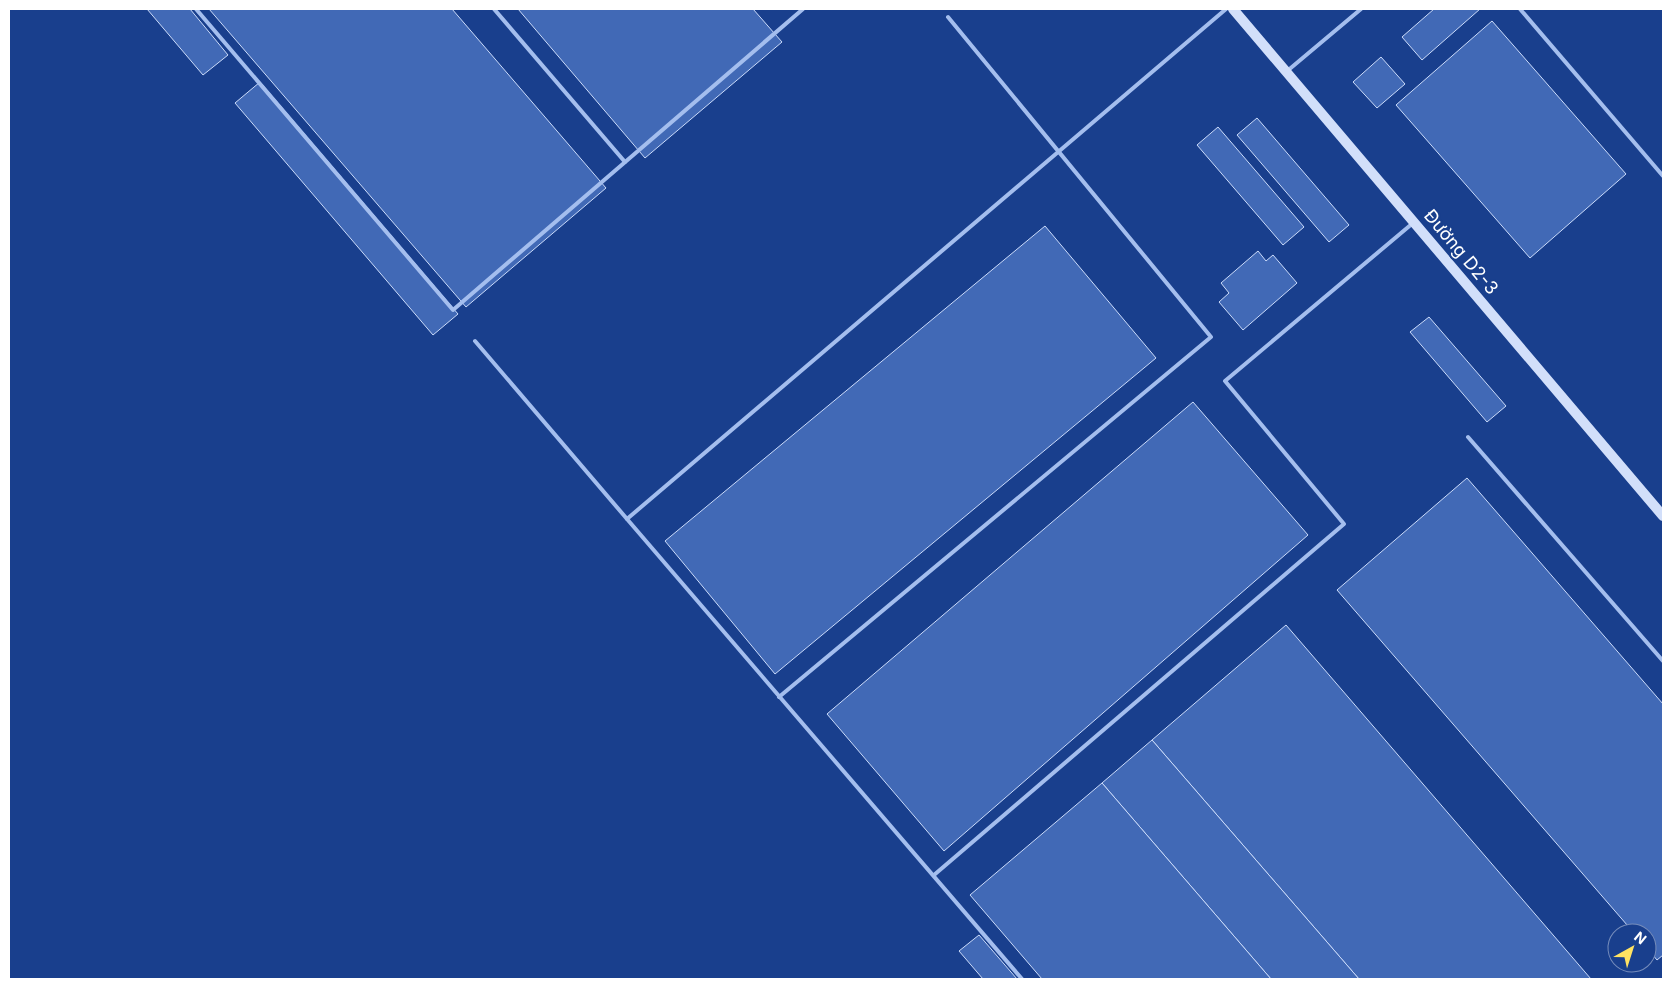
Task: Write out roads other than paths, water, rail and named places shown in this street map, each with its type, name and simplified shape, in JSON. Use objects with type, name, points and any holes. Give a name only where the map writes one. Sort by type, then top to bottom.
[{"type":"main road","name":"Đường D2-3","points":[[1233,9],[1663,516]]},
{"type":"lane","points":[[196,9],[453,310],[803,9]]},
{"type":"lane","points":[[494,9],[625,162]]},
{"type":"lane","points":[[627,519],[1226,9]]},
{"type":"lane","points":[[1286,72],[1360,9]]},
{"type":"lane","points":[[1520,9],[1663,176]]},
{"type":"lane","points":[[779,697],[1211,337],[948,17]]},
{"type":"lane","points":[[934,875],[1344,524],[1225,381],[1414,222]]},
{"type":"lane","points":[[476,341],[1022,979]]},
{"type":"lane","points":[[1468,437],[1663,661]]}]
